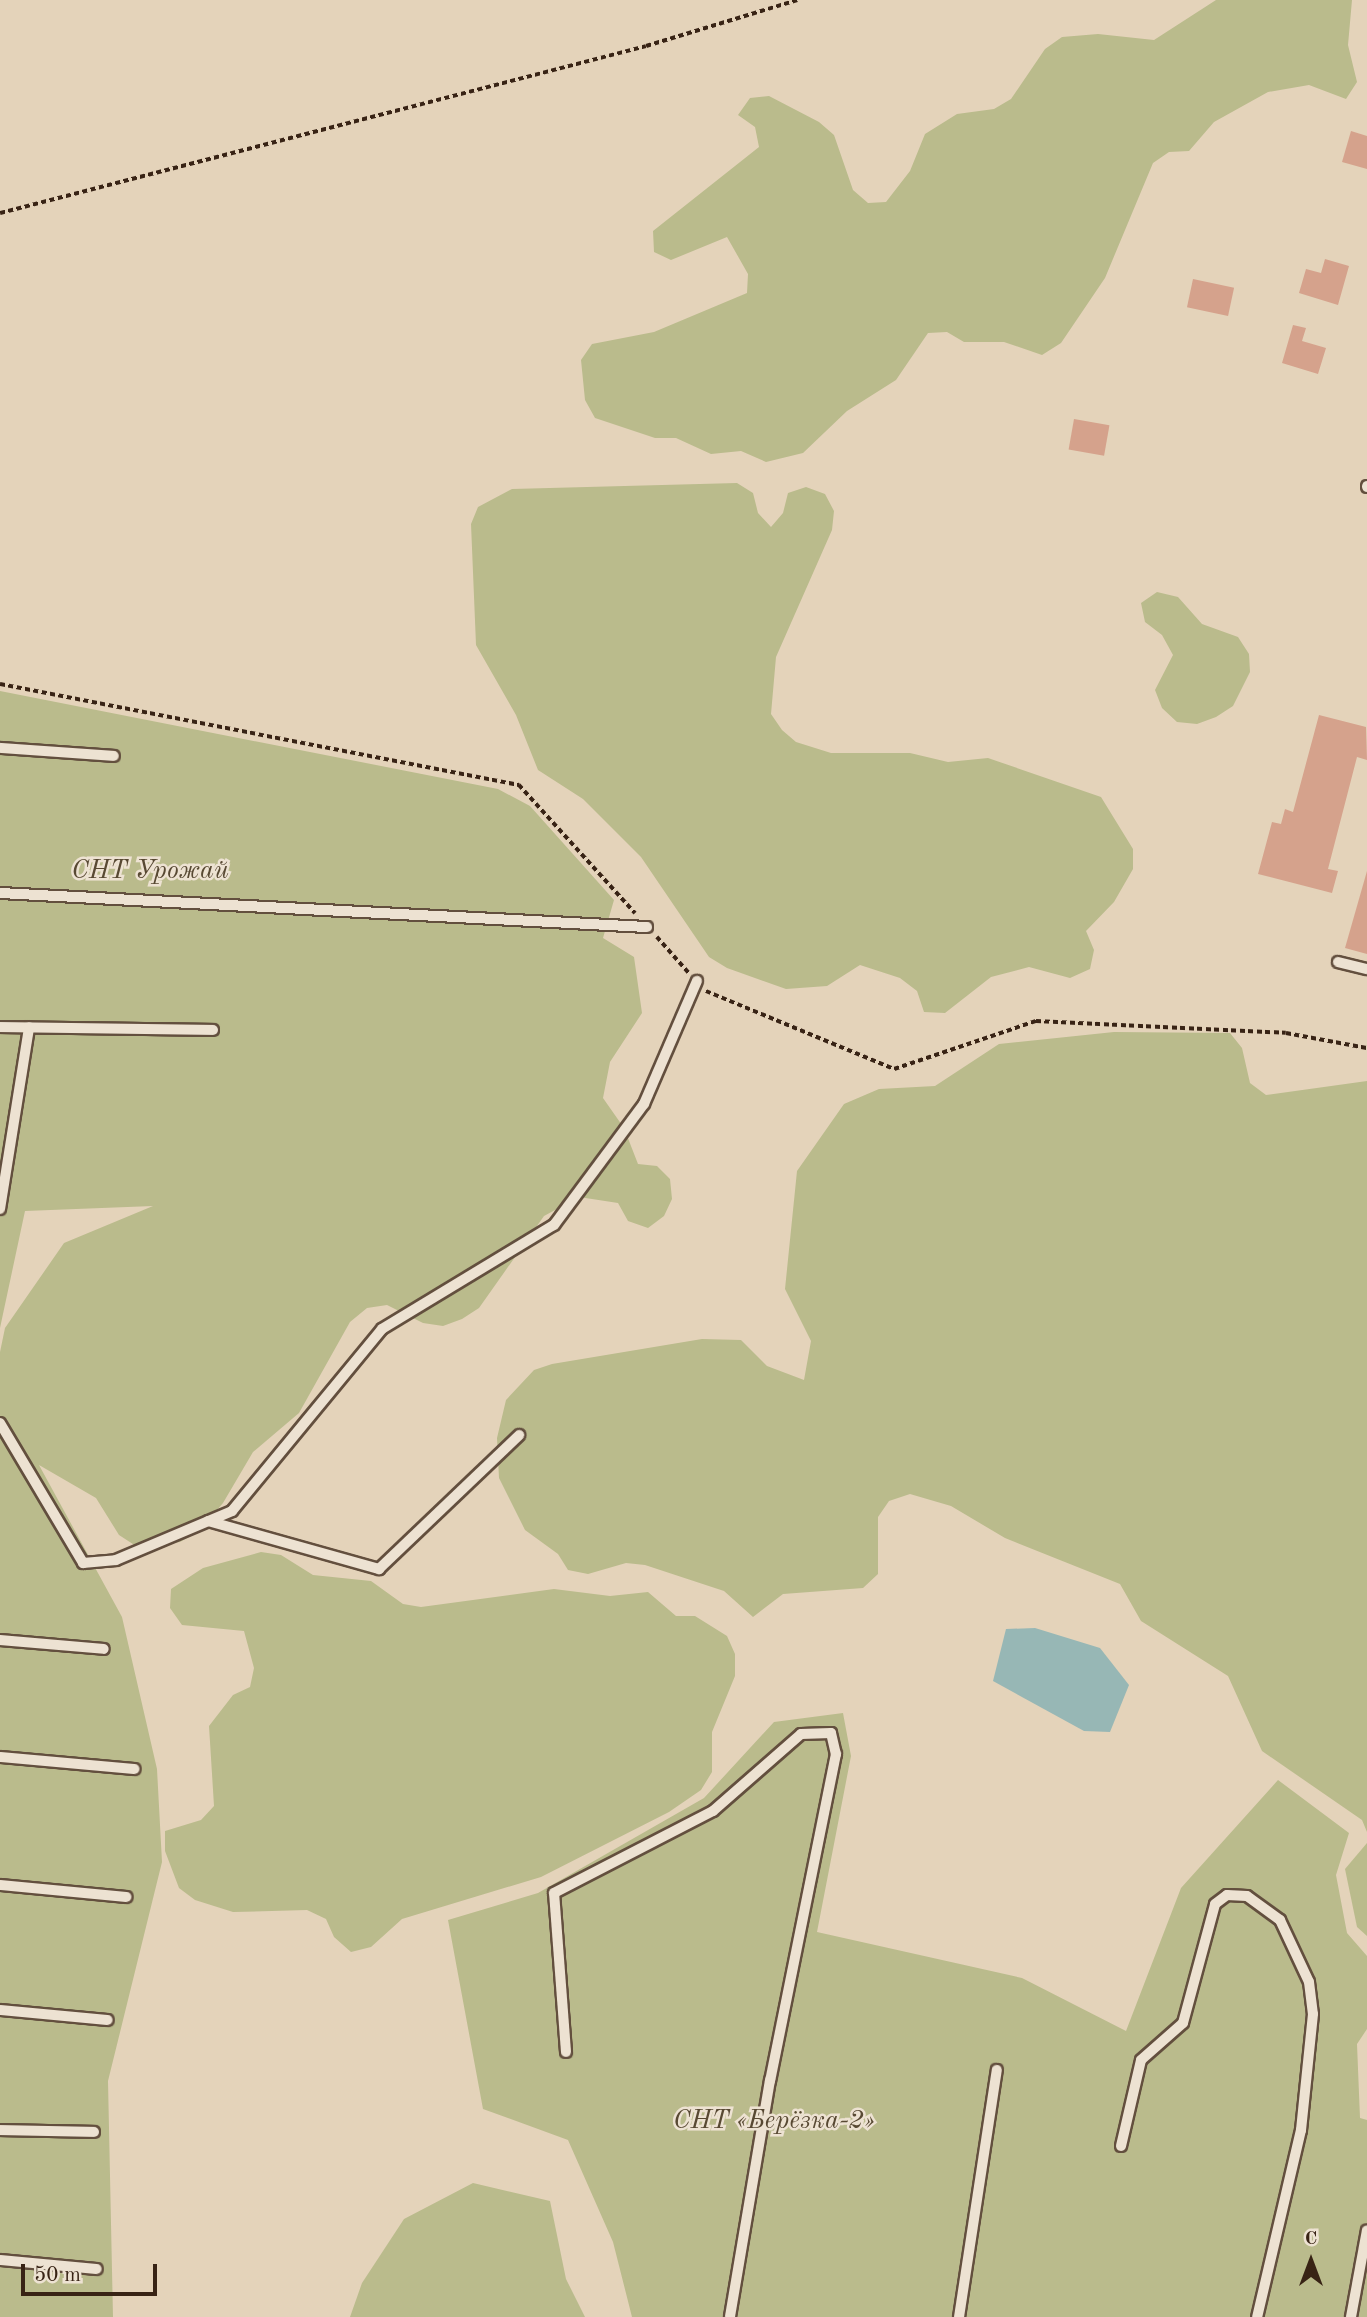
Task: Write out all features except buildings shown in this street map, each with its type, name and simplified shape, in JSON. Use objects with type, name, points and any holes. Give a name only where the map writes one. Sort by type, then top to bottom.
[{"type":"lane","points":[[0,748],[114,756]]},
{"type":"lane","points":[[0,892],[647,927]]},
{"type":"lane","points":[[1338,962],[1367,969]]},
{"type":"lane","points":[[0,1423],[83,1563],[116,1560],[232,1511],[382,1329],[554,1225],[644,1104],[697,981]]},
{"type":"lane","points":[[0,1027],[214,1030]]},
{"type":"lane","points":[[0,1209],[29,1027]]},
{"type":"lane","points":[[208,1521],[379,1569],[519,1435]]},
{"type":"lane","points":[[0,1640],[104,1649]]},
{"type":"lane","points":[[566,2052],[554,1894],[713,1811],[801,1734],[831,1733],[836,1754],[770,2080],[730,2317]]},
{"type":"lane","points":[[0,1757],[134,1769]]},
{"type":"lane","points":[[0,1885],[126,1897]]},
{"type":"lane","points":[[1121,2146],[1141,2060],[1183,2023],[1215,1904],[1227,1895],[1247,1896],[1280,1920],[1309,1982],[1312,2014],[1301,2130],[1257,2317]]},
{"type":"lane","points":[[0,2010],[108,2020]]},
{"type":"lane","points":[[959,2317],[997,2070]]},
{"type":"lane","points":[[0,2130],[94,2132]]},
{"type":"lane","points":[[1351,2317],[1367,2230]]},
{"type":"lane","points":[[0,2260],[97,2269]]},
{"type":"path","points":[[0,213],[646,47],[797,0]]},
{"type":"path","points":[[0,684],[519,785],[710,995],[894,1069],[1036,1021],[1286,1033],[1367,1048]]},
{"type":"green space","points":[[1216,0],[1352,0],[1348,45],[1357,82],[1346,99],[1309,85],[1268,92],[1214,122],[1189,151],[1169,152],[1153,163],[1105,278],[1061,343],[1042,355],[1004,342],[964,342],[947,332],[928,333],[896,380],[847,411],[803,453],[766,462],[741,451],[711,454],[676,438],[655,438],[595,418],[585,400],[581,360],[592,344],[654,332],[747,293],[748,274],[727,237],[671,260],[654,252],[653,231],[759,147],[755,127],[738,115],[750,98],[769,96],[819,122],[834,135],[853,190],[868,203],[886,202],[910,171],[925,134],[957,114],[994,109],[1011,99],[1045,49],[1062,37],[1098,34],[1154,40]]},
{"type":"green space","points":[[737,483],[753,493],[758,513],[771,527],[783,513],[788,493],[806,487],[825,494],[834,511],[832,530],[776,657],[771,714],[782,730],[796,742],[831,753],[910,753],[948,762],[988,758],[1101,797],[1133,849],[1133,869],[1114,902],[1086,931],[1094,950],[1090,969],[1070,978],[1029,967],[991,977],[945,1013],[924,1012],[917,991],[900,978],[860,965],[827,986],[786,989],[727,968],[709,957],[641,857],[583,799],[538,770],[516,715],[476,645],[471,524],[478,507],[512,489]]},
{"type":"green space","points":[[1157,592],[1178,597],[1202,624],[1238,637],[1249,654],[1250,672],[1233,706],[1216,717],[1197,724],[1177,722],[1162,708],[1155,690],[1173,655],[1162,635],[1145,622],[1141,603]]},
{"type":"green space","name":"СНТ Урожай","points":[[0,691],[498,789],[530,806],[614,900],[603,938],[634,957],[642,1013],[610,1062],[603,1098],[624,1128],[638,1164],[657,1166],[670,1179],[672,1199],[664,1216],[648,1228],[628,1221],[618,1203],[579,1197],[544,1216],[479,1308],[462,1319],[443,1326],[423,1323],[387,1305],[367,1308],[350,1322],[299,1413],[253,1452],[223,1503],[198,1532],[180,1542],[139,1548],[119,1535],[96,1498],[39,1465],[122,1617],[157,1769],[162,1862],[108,2081],[113,2317],[0,2317],[0,1352],[5,1328],[64,1243],[153,1206],[25,1211],[0,1328]]},
{"type":"green space","points":[[1114,1032],[1230,1033],[1242,1048],[1250,1083],[1266,1095],[1367,1081],[1367,1832],[1362,1820],[1262,1751],[1228,1676],[1141,1621],[1120,1584],[1005,1538],[951,1506],[910,1494],[889,1501],[878,1517],[878,1574],[863,1588],[783,1594],[753,1617],[724,1591],[645,1565],[626,1563],[588,1574],[568,1570],[558,1554],[525,1530],[499,1478],[497,1438],[506,1400],[534,1370],[552,1364],[702,1339],[741,1340],[767,1366],[804,1380],[811,1341],[785,1289],[797,1171],[844,1104],[879,1089],[935,1086],[999,1044]]},
{"type":"green space","points":[[261,1552],[281,1555],[313,1575],[371,1581],[403,1604],[421,1607],[554,1589],[610,1596],[648,1592],[676,1616],[695,1616],[727,1636],[735,1654],[735,1676],[712,1732],[712,1772],[701,1790],[669,1812],[541,1877],[402,1919],[371,1947],[351,1952],[334,1937],[326,1919],[307,1910],[233,1912],[195,1900],[179,1888],[165,1851],[165,1831],[201,1820],[214,1806],[209,1726],[233,1695],[250,1687],[254,1668],[244,1631],[182,1625],[170,1608],[171,1589],[203,1568]]},
{"type":"green space","name":"СНТ «Берёзка-2»","points":[[843,1713],[851,1756],[817,1932],[1022,1978],[1126,2031],[1181,1888],[1278,1780],[1349,1833],[1336,1875],[1347,1933],[1367,1956],[1367,2029],[1357,2044],[1360,2118],[1367,2120],[1367,2317],[632,2317],[613,2242],[568,2140],[483,2109],[448,1920],[538,1893],[704,1798],[774,1722]]},
{"type":"green space","points":[[1367,1843],[1367,1936],[1357,1927],[1345,1869]]},
{"type":"green space","points":[[473,2183],[550,2201],[566,2279],[585,2317],[350,2317],[362,2283],[404,2219]]},
{"type":"water","points":[[1035,1628],[1100,1648],[1129,1685],[1110,1732],[1084,1731],[993,1681],[1006,1629]]}]
